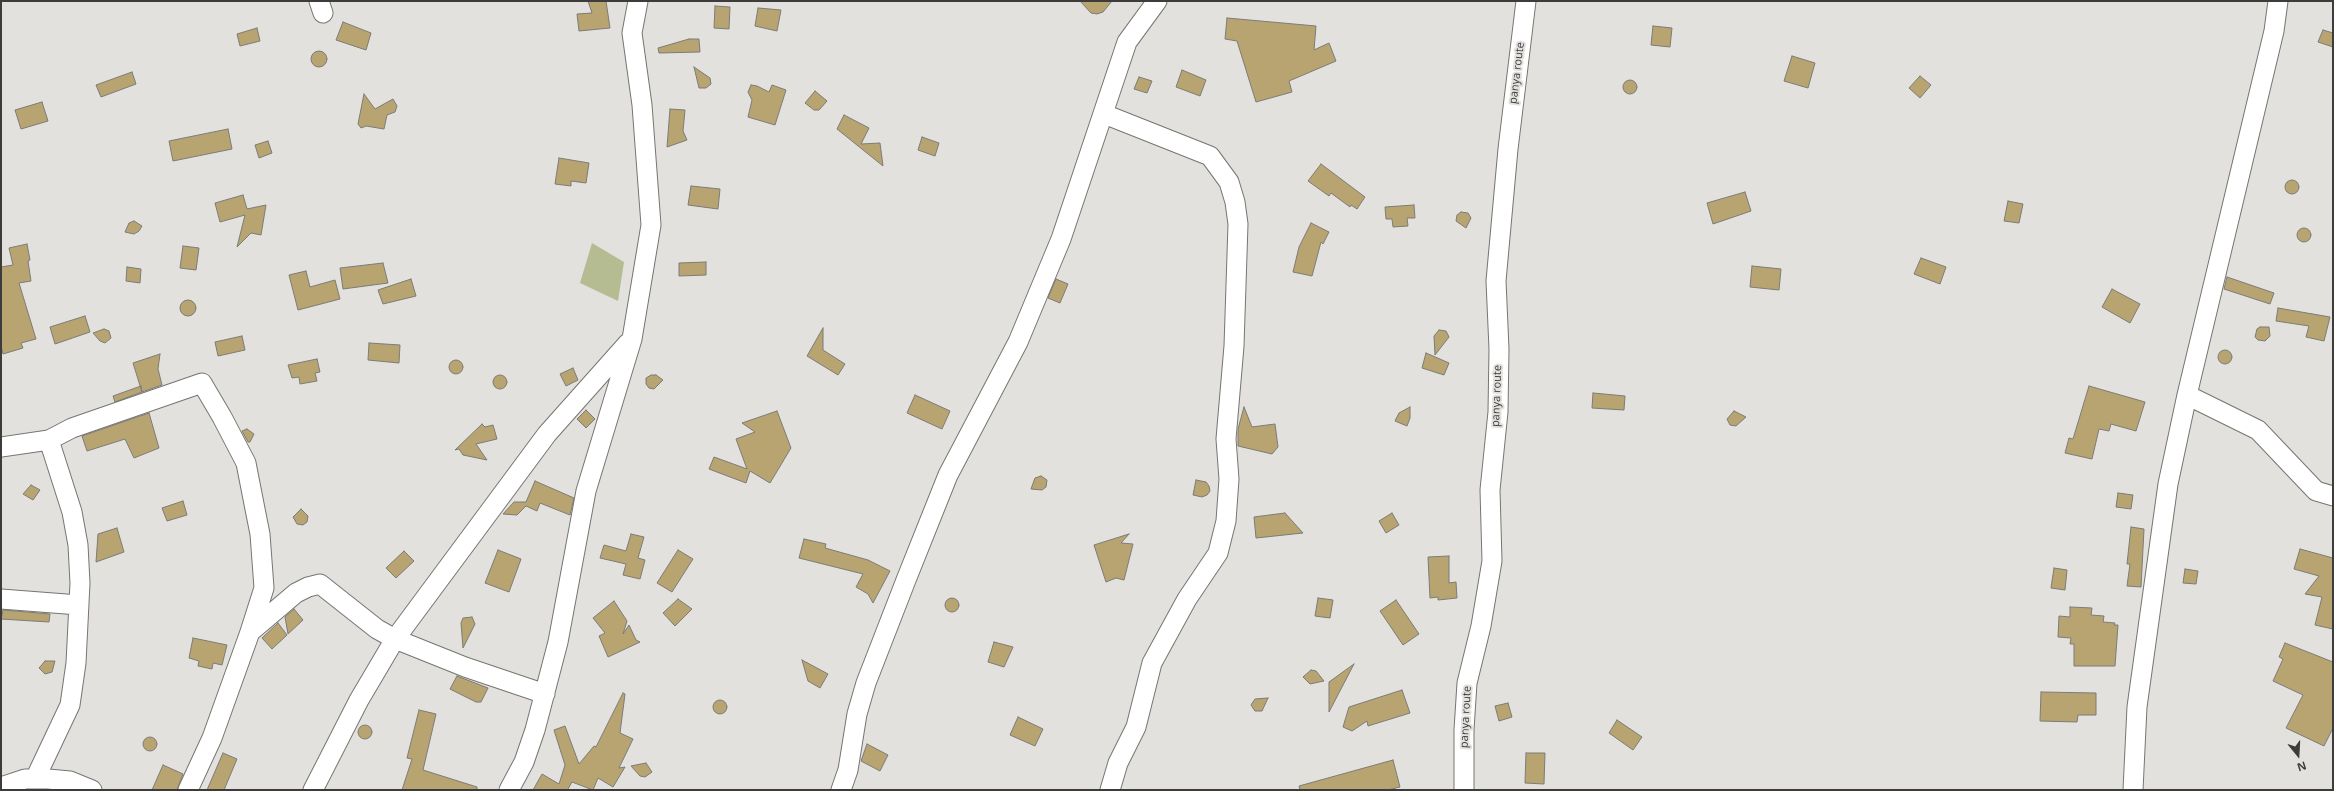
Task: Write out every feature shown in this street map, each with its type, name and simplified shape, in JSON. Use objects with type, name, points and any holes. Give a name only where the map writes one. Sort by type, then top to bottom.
[{"type":"street","points":[[509,790],[524,762],[545,694],[558,642],[586,491],[632,339],[651,225],[642,105],[632,33],[638,1]]},
{"type":"street","points":[[841,790],[848,770],[857,714],[866,683],[948,475],[1018,342],[1061,239],[1127,42],[1157,1]]},
{"type":"street","name":"panya route","points":[[1464,790],[1464,730],[1467,683],[1481,626],[1492,561],[1490,490],[1498,412],[1499,357],[1496,281],[1508,149],[1526,1]]},
{"type":"street","points":[[2133,790],[2137,707],[2168,484],[2187,396],[2274,31],[2278,1]]},
{"type":"street","points":[[1104,114],[1210,156],[1229,182],[1235,202],[1238,224],[1234,346],[1226,439],[1229,479],[1226,521],[1218,553],[1187,599],[1152,663],[1136,727],[1118,763],[1110,790]]},
{"type":"street","points":[[313,790],[359,700],[396,639],[547,434],[632,339]]},
{"type":"street","points":[[1,447],[49,440],[72,428],[202,382],[222,417],[246,463],[260,534],[264,588],[212,738],[188,790]]},
{"type":"street","points":[[2187,396],[2258,430],[2316,491],[2333,496]]},
{"type":"street","points":[[35,779],[70,705],[76,663],[80,583],[74,526],[60,471],[49,440]]},
{"type":"street","points":[[250,632],[296,593],[320,584],[377,629],[396,639],[465,667],[545,694]]},
{"type":"street","points":[[1,599],[79,606]]},
{"type":"street","points":[[1,787],[25,779],[35,779],[70,781],[92,790]]},
{"type":"green space","points":[[592,243],[624,262],[618,301],[580,283]]},
{"type":"building","points":[[588,1],[606,1],[610,28],[579,31],[577,14],[592,13]]},
{"type":"building","points":[[1080,1],[1112,1],[1103,12],[1097,14],[1091,13]]},
{"type":"building","points":[[715,6],[730,7],[729,29],[714,28]]},
{"type":"building","points":[[758,8],[781,10],[777,31],[755,26]]},
{"type":"building","points":[[1227,18],[1316,26],[1314,50],[1329,43],[1336,61],[1289,81],[1292,92],[1256,102],[1237,41],[1225,39]]},
{"type":"building","points":[[343,22],[371,33],[366,50],[336,40]]},
{"type":"building","points":[[1653,26],[1672,28],[1670,47],[1651,45]]},
{"type":"building","points":[[257,28],[260,41],[240,46],[237,34]]},
{"type":"building","points":[[2323,30],[2333,33],[2333,47],[2318,42]]},
{"type":"building","points":[[689,39],[699,39],[700,52],[659,53],[658,48]]},
{"type":"building","points":[[319,51],[326,56],[327,59],[322,66],[319,67],[312,62],[311,59],[316,52]]},
{"type":"building","points":[[1792,56],[1815,63],[1808,88],[1784,81]]},
{"type":"building","points":[[694,67],[710,78],[711,84],[706,88],[699,88]]},
{"type":"building","points":[[1182,70],[1206,80],[1200,96],[1176,87]]},
{"type":"building","points":[[132,72],[136,84],[101,97],[96,85]]},
{"type":"building","points":[[1920,76],[1931,85],[1920,98],[1909,88]]},
{"type":"building","points":[[1139,77],[1152,81],[1147,93],[1134,89]]},
{"type":"building","points":[[1630,80],[1635,82],[1637,87],[1635,92],[1630,94],[1625,92],[1623,87],[1625,82]]},
{"type":"building","points":[[751,85],[757,86],[769,92],[772,85],[786,90],[775,125],[748,117],[752,100],[748,92]]},
{"type":"building","points":[[815,91],[827,101],[819,110],[814,110],[805,103]]},
{"type":"building","points":[[364,94],[375,109],[393,99],[397,106],[395,112],[387,115],[384,129],[366,126],[361,128],[358,124]]},
{"type":"building","points":[[42,102],[48,121],[21,129],[15,110]]},
{"type":"building","points":[[670,109],[685,110],[683,131],[687,140],[667,147]]},
{"type":"building","points":[[844,115],[869,128],[861,144],[880,143],[883,166],[837,129]]},
{"type":"building","points":[[228,129],[232,149],[173,161],[169,141]]},
{"type":"building","points":[[922,137],[939,143],[935,156],[918,150]]},
{"type":"building","points":[[268,141],[272,153],[259,158],[255,145]]},
{"type":"building","points":[[559,158],[589,163],[586,183],[571,181],[571,186],[555,184]]},
{"type":"building","points":[[1321,164],[1365,197],[1357,209],[1351,205],[1350,207],[1331,193],[1329,196],[1308,181]]},
{"type":"building","points":[[2292,180],[2297,182],[2299,187],[2297,192],[2292,194],[2287,192],[2285,187],[2287,182]]},
{"type":"building","points":[[691,186],[720,189],[718,209],[688,205]]},
{"type":"building","points":[[1745,192],[1751,211],[1713,224],[1707,203]]},
{"type":"building","points":[[243,195],[247,209],[266,205],[261,235],[251,233],[237,247],[245,215],[220,222],[215,203]]},
{"type":"building","points":[[2008,201],[2023,204],[2019,223],[2004,221]]},
{"type":"building","points":[[1414,205],[1415,218],[1407,218],[1408,226],[1393,227],[1392,219],[1386,219],[1385,207]]},
{"type":"building","points":[[1461,212],[1468,213],[1471,218],[1466,228],[1456,221],[1457,215]]},
{"type":"building","points":[[134,221],[142,226],[139,231],[134,234],[125,232],[129,223]]},
{"type":"building","points":[[1311,223],[1329,232],[1323,244],[1321,242],[1312,276],[1293,272],[1299,247]]},
{"type":"building","points":[[2304,228],[2309,230],[2311,235],[2309,240],[2304,242],[2299,240],[2297,235],[2299,230]]},
{"type":"building","points":[[27,244],[30,260],[28,261],[31,281],[19,283],[36,339],[21,343],[23,348],[3,354],[1,346],[1,267],[13,265],[9,248]]},
{"type":"building","points":[[183,246],[199,248],[196,270],[180,268]]},
{"type":"building","points":[[1921,258],[1946,267],[1940,284],[1914,274]]},
{"type":"building","points":[[706,262],[706,275],[679,276],[679,263]]},
{"type":"building","points":[[383,263],[388,283],[343,289],[340,268]]},
{"type":"building","points":[[1752,266],[1781,269],[1779,290],[1750,287]]},
{"type":"building","points":[[127,267],[141,269],[140,283],[126,281]]},
{"type":"building","points":[[306,271],[310,287],[335,280],[340,299],[298,310],[289,275]]},
{"type":"building","points":[[2227,277],[2274,293],[2270,304],[2224,289]]},
{"type":"building","points":[[411,279],[416,296],[383,304],[378,290]]},
{"type":"building","points":[[1056,279],[1068,284],[1060,303],[1048,298]]},
{"type":"building","points":[[2112,289],[2140,304],[2130,323],[2102,307]]},
{"type":"building","points":[[188,300],[195,305],[196,308],[191,315],[188,316],[181,311],[180,308],[185,301]]},
{"type":"building","points":[[2278,308],[2330,317],[2324,341],[2306,337],[2309,326],[2276,321]]},
{"type":"building","points":[[85,316],[90,332],[55,344],[50,327]]},
{"type":"building","points":[[2260,327],[2269,327],[2270,336],[2265,341],[2258,340],[2255,337],[2257,329]]},
{"type":"building","points":[[823,328],[823,350],[845,364],[838,375],[807,356]]},
{"type":"building","points":[[104,329],[109,331],[111,338],[105,343],[100,341],[93,333]]},
{"type":"building","points":[[1439,330],[1446,331],[1449,337],[1435,355],[1434,336]]},
{"type":"building","points":[[242,336],[245,350],[218,356],[215,342]]},
{"type":"building","points":[[369,343],[400,345],[399,363],[368,360]]},
{"type":"building","points":[[2222,350],[2228,350],[2232,354],[2232,360],[2228,364],[2222,364],[2218,360],[2218,354]]},
{"type":"building","points":[[1426,353],[1449,363],[1444,375],[1422,368]]},
{"type":"building","points":[[160,354],[158,369],[162,385],[142,392],[133,363]]},
{"type":"building","points":[[317,359],[320,372],[315,373],[317,381],[300,384],[299,377],[292,378],[288,365]]},
{"type":"building","points":[[453,360],[459,360],[463,364],[463,370],[459,374],[453,374],[449,370],[449,364]]},
{"type":"building","points":[[573,368],[578,380],[566,386],[560,374]]},
{"type":"building","points":[[500,375],[505,377],[507,382],[505,387],[500,389],[495,387],[493,382],[495,377]]},
{"type":"building","points":[[651,375],[656,375],[663,380],[654,389],[649,388],[646,384],[646,378]]},
{"type":"building","points":[[141,386],[142,392],[115,402],[113,396]]},
{"type":"building","points":[[2089,386],[2145,402],[2136,431],[2111,424],[2109,431],[2099,429],[2092,459],[2065,453],[2069,438],[2073,439]]},
{"type":"building","points":[[1593,393],[1625,396],[1624,410],[1592,408]]},
{"type":"building","points":[[915,395],[950,411],[942,429],[907,413]]},
{"type":"building","points":[[1244,407],[1252,427],[1275,424],[1278,447],[1272,454],[1238,446],[1238,429]]},
{"type":"building","points":[[1410,407],[1410,418],[1407,426],[1395,421],[1399,413]]},
{"type":"building","points":[[586,410],[595,419],[586,428],[577,419]]},
{"type":"building","points":[[777,411],[791,448],[770,483],[750,471],[746,483],[709,469],[714,457],[747,469],[736,439],[755,432],[742,423]]},
{"type":"building","points":[[1734,411],[1746,417],[1736,426],[1730,425],[1727,419]]},
{"type":"building","points":[[149,413],[159,448],[134,458],[125,439],[87,451],[82,436]]},
{"type":"building","points":[[482,424],[485,427],[493,425],[497,439],[476,444],[487,460],[463,455],[459,449],[455,450]]},
{"type":"building","points":[[247,429],[254,434],[250,442],[248,442],[242,431]]},
{"type":"building","points":[[1041,476],[1047,480],[1046,487],[1042,490],[1031,489],[1035,478]]},
{"type":"building","points":[[1196,480],[1206,482],[1209,486],[1210,491],[1207,495],[1202,497],[1193,495]]},
{"type":"building","points":[[535,481],[574,498],[570,515],[540,503],[537,511],[526,506],[517,515],[503,514],[514,502],[526,502]]},
{"type":"building","points":[[31,485],[40,490],[33,500],[23,494]]},
{"type":"building","points":[[2118,493],[2133,495],[2131,509],[2116,507]]},
{"type":"building","points":[[183,501],[187,515],[167,521],[162,508]]},
{"type":"building","points":[[301,509],[308,516],[307,522],[303,525],[297,524],[293,517]]},
{"type":"building","points":[[1285,513],[1303,533],[1256,538],[1254,517]]},
{"type":"building","points":[[1392,513],[1399,525],[1386,533],[1379,521]]},
{"type":"building","points":[[2131,527],[2144,529],[2141,587],[2127,586],[2130,564],[2127,564]]},
{"type":"building","points":[[117,528],[124,552],[96,562],[98,534]]},
{"type":"building","points":[[631,534],[644,537],[638,558],[645,560],[640,579],[623,575],[626,564],[600,558],[604,545],[626,551]]},
{"type":"building","points":[[1129,534],[1121,543],[1133,544],[1124,580],[1116,578],[1106,582],[1094,545]]},
{"type":"building","points":[[804,539],[826,544],[825,548],[868,560],[890,571],[873,603],[868,594],[856,587],[863,574],[799,558]]},
{"type":"building","points":[[2300,549],[2333,558],[2333,629],[2315,625],[2322,597],[2305,594],[2319,576],[2294,569]]},
{"type":"building","points":[[498,550],[521,559],[509,592],[485,583]]},
{"type":"building","points":[[678,550],[693,559],[672,592],[657,583]]},
{"type":"building","points":[[404,551],[414,561],[396,578],[386,568]]},
{"type":"building","points":[[1449,556],[1449,583],[1456,582],[1457,598],[1438,600],[1438,597],[1430,598],[1428,557]]},
{"type":"building","points":[[2054,568],[2067,570],[2065,590],[2051,588]]},
{"type":"building","points":[[2185,569],[2198,571],[2196,584],[2183,583]]},
{"type":"building","points":[[949,598],[955,598],[959,602],[959,608],[955,612],[949,612],[945,608],[945,602]]},
{"type":"building","points":[[1318,598],[1333,600],[1330,618],[1315,616]]},
{"type":"building","points":[[678,599],[692,609],[675,626],[663,613]]},
{"type":"building","points":[[1396,600],[1419,634],[1403,645],[1380,611]]},
{"type":"building","points":[[614,601],[627,621],[623,634],[629,625],[636,640],[640,642],[608,657],[599,636],[605,633],[593,618]]},
{"type":"building","points":[[2070,607],[2092,608],[2091,615],[2104,616],[2103,622],[2115,623],[2114,625],[2118,625],[2115,666],[2074,666],[2074,644],[2070,644],[2071,638],[2058,637],[2059,616],[2070,617]]},
{"type":"building","points":[[294,609],[303,620],[288,634],[285,617]]},
{"type":"building","points":[[3,610],[50,614],[49,622],[1,619]]},
{"type":"building","points":[[472,617],[475,624],[463,648],[461,623],[463,618]]},
{"type":"building","points":[[278,623],[287,635],[272,649],[262,638]]},
{"type":"building","points":[[193,638],[227,645],[222,665],[213,663],[212,669],[198,666],[199,661],[189,658]]},
{"type":"building","points":[[994,642],[1013,647],[1004,667],[988,662]]},
{"type":"building","points":[[2285,643],[2333,662],[2333,728],[2324,746],[2286,728],[2303,695],[2273,681],[2283,659],[2279,657]]},
{"type":"building","points":[[802,660],[828,674],[820,688],[808,681]]},
{"type":"building","points":[[45,661],[55,661],[52,672],[45,674],[39,668]]},
{"type":"building","points":[[1354,664],[1329,712],[1329,682]]},
{"type":"building","points":[[1311,670],[1316,671],[1324,681],[1310,684],[1303,677]]},
{"type":"building","points":[[457,676],[488,688],[481,702],[476,702],[450,689]]},
{"type":"building","points":[[1402,690],[1410,713],[1368,726],[1367,721],[1352,731],[1343,727],[1349,707]]},
{"type":"building","points":[[2041,692],[2096,693],[2096,715],[2078,715],[2077,722],[2040,721]]},
{"type":"building","points":[[623,693],[625,694],[620,733],[633,739],[619,768],[625,767],[613,787],[598,778],[593,790],[572,782],[568,789],[570,790],[533,790],[542,774],[559,784],[565,765],[554,730],[565,726],[579,764],[594,746],[596,747]]},
{"type":"building","points":[[1268,698],[1262,711],[1255,711],[1251,705],[1255,699]]},
{"type":"building","points":[[720,700],[725,702],[727,707],[725,712],[720,714],[715,712],[713,707],[715,702]]},
{"type":"building","points":[[1508,703],[1512,717],[1499,721],[1495,706]]},
{"type":"building","points":[[419,710],[436,714],[423,770],[477,787],[477,790],[402,790],[412,759],[407,758]]},
{"type":"building","points":[[1018,717],[1043,729],[1035,746],[1010,735]]},
{"type":"building","points":[[1617,720],[1642,737],[1633,750],[1609,733]]},
{"type":"building","points":[[365,725],[370,727],[372,732],[370,737],[365,739],[360,737],[358,732],[360,727]]},
{"type":"building","points":[[150,737],[155,739],[157,744],[155,749],[150,751],[145,749],[143,744],[145,739]]},
{"type":"building","points":[[867,744],[888,755],[880,771],[861,761]]},
{"type":"building","points":[[223,753],[237,759],[224,790],[207,790]]},
{"type":"building","points":[[1526,753],[1545,753],[1544,784],[1525,783]]},
{"type":"building","points":[[1393,760],[1400,787],[1388,790],[1300,790],[1299,786]]},
{"type":"building","points":[[646,763],[652,772],[645,777],[640,776],[631,766]]},
{"type":"building","points":[[163,765],[183,774],[177,790],[152,790]]}]
